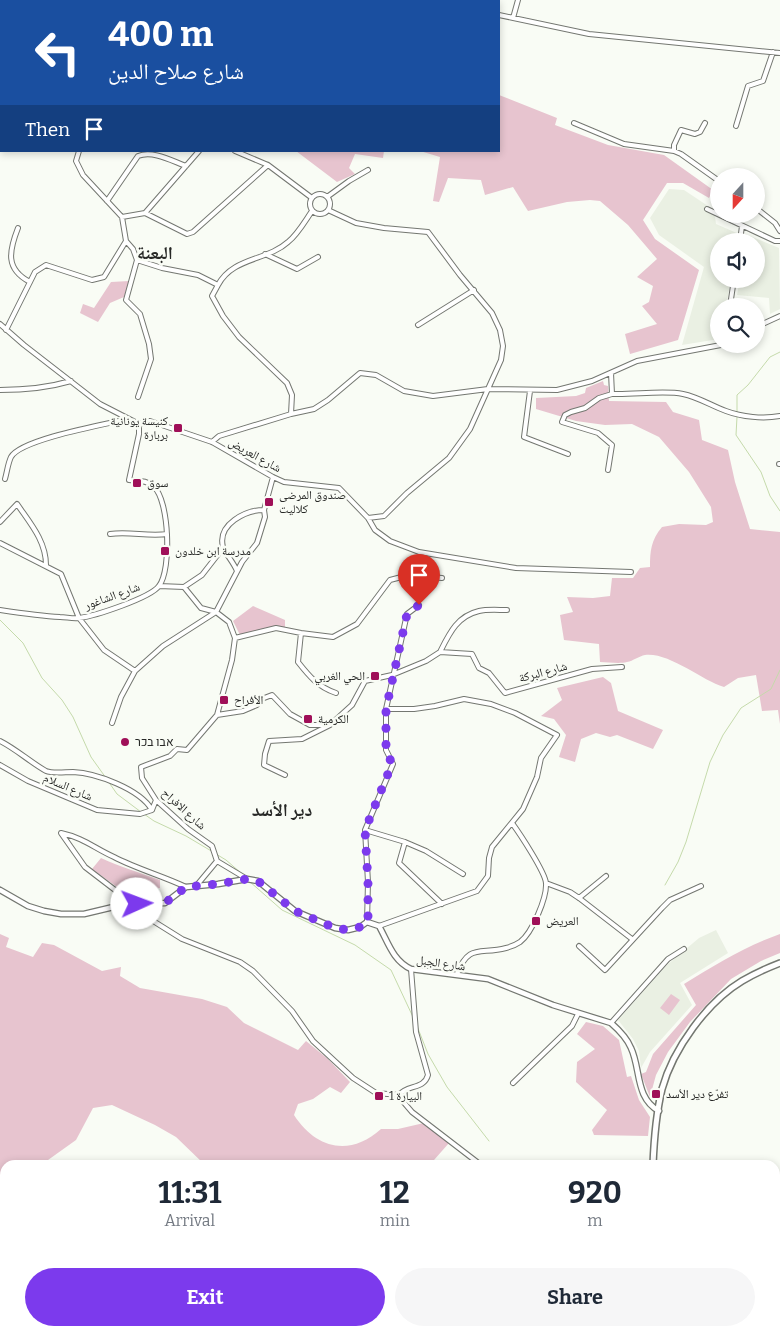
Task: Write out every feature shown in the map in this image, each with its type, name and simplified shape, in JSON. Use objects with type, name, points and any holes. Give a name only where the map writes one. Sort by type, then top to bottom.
[{"type":"main road","points":[[654,1160],[659,1111],[665,1081],[684,1041],[715,1002],[741,981],[780,963]]},
{"type":"street","points":[[513,18],[518,0]]},
{"type":"street","points":[[500,15],[589,34],[780,53]]},
{"type":"street","points":[[736,126],[748,86],[763,81],[773,52]]},
{"type":"street","points":[[674,151],[674,145],[680,130],[695,134],[700,132],[705,123]]},
{"type":"street","points":[[574,124],[624,144],[674,151],[710,175]]},
{"type":"street","points":[[79,152],[76,161],[83,175],[122,217],[126,241],[133,249],[137,260],[126,300],[140,314],[149,344],[151,359],[138,397]]},
{"type":"street","points":[[145,213],[197,152]]},
{"type":"street","points":[[237,152],[268,165],[312,198]]},
{"type":"street","points":[[107,201],[138,156],[151,154],[186,166]]},
{"type":"street","points":[[122,217],[145,213],[187,234],[193,232],[268,165]]},
{"type":"street","points":[[327,197],[368,170]]},
{"type":"street","points":[[318,194],[327,197],[330,203],[328,210],[320,214],[312,211],[310,203],[312,198],[318,194]]},
{"type":"street","points":[[707,209],[775,241],[780,241]]},
{"type":"street","points":[[328,210],[356,223],[428,232],[460,275],[492,313],[500,330],[503,346],[501,360],[470,429],[450,458],[407,493],[384,516],[368,518]]},
{"type":"street","points":[[291,414],[292,395],[287,383],[239,338],[223,316],[212,296],[223,276],[236,266],[288,243],[312,211]]},
{"type":"street","points":[[765,215],[775,222],[780,231]]},
{"type":"street","points":[[741,233],[742,226]]},
{"type":"street","points":[[18,228],[10,252],[11,260],[18,275],[30,282]]},
{"type":"street","points":[[6,330],[35,272],[46,265],[92,280],[104,278],[126,241]]},
{"type":"street","points":[[265,254],[297,269],[318,256]]},
{"type":"street","points":[[137,260],[162,268],[198,274],[218,284]]},
{"type":"street","points":[[418,325],[474,290]]},
{"type":"street","points":[[765,323],[780,316]]},
{"type":"street","name":"شارع العريض","points":[[0,324],[100,404],[139,424],[150,422],[212,442],[273,478],[284,482],[339,488],[368,518],[375,530],[390,541],[419,552],[516,568],[630,572]]},
{"type":"street","points":[[212,442],[219,436],[314,409],[328,400],[360,373],[376,375],[404,391],[433,396],[488,389],[557,390],[592,381],[638,362],[710,347]]},
{"type":"street","points":[[611,373],[612,394]]},
{"type":"street","points":[[0,390],[28,390],[55,386],[71,381]]},
{"type":"street","points":[[530,391],[524,437],[568,454]]},
{"type":"street","points":[[608,470],[612,445],[598,433],[562,422],[565,416],[571,412],[585,408],[599,398],[612,394],[631,395],[675,392],[734,414],[768,418],[780,416]]},
{"type":"street","points":[[5,479],[12,456],[22,448],[54,436],[129,419]]},
{"type":"street","points":[[139,424],[139,434],[129,480],[147,482],[156,488],[162,502],[168,534],[167,563],[159,586],[184,587],[202,575],[223,548]]},
{"type":"street","points":[[112,723],[121,697],[135,671],[163,646],[216,612],[237,570],[257,543],[265,517],[264,510],[273,478]]},
{"type":"street","points":[[0,522],[17,504],[39,536],[44,549],[46,565]]},
{"type":"street","points":[[237,570],[223,548],[223,537],[226,530],[233,520],[244,514],[256,510],[264,510]]},
{"type":"street","points":[[110,534],[122,532],[156,535],[168,534]]},
{"type":"street","points":[[0,543],[61,574],[79,618],[104,650],[135,671]]},
{"type":"street","points":[[184,587],[201,608],[216,612],[229,622],[235,638],[276,628],[301,634],[333,637],[357,624],[390,580],[409,574],[442,578]]},
{"type":"street","name":"شارع الشاغور","points":[[0,610],[33,616],[79,618],[141,598],[159,586]]},
{"type":"street","points":[[368,922],[365,830],[392,764],[386,750],[386,709],[407,614],[419,605]]},
{"type":"street","points":[[285,775],[264,765],[269,741],[302,739],[330,725],[352,705],[365,681],[392,675],[440,652],[450,632],[459,621],[479,611],[506,610]]},
{"type":"street","points":[[301,634],[298,662],[308,675],[324,689],[336,693]]},
{"type":"street","name":"شارع الافراح","points":[[217,861],[212,846],[188,829],[156,800],[142,778],[141,767],[170,756],[177,749],[187,750],[217,715],[232,660],[235,638]]},
{"type":"street","name":"شارع البركة","points":[[440,652],[472,654],[479,668],[489,673],[505,693],[592,669],[622,668]]},
{"type":"street","points":[[217,715],[243,711],[257,705],[259,700],[272,695],[290,714],[310,725],[330,725]]},
{"type":"street","points":[[368,922],[379,926],[477,891],[488,876],[492,847],[522,810],[537,777],[541,758],[557,735],[515,713],[491,704],[464,699],[414,709],[386,709]]},
{"type":"street","points":[[0,741],[48,772],[75,772],[107,780],[134,792],[147,802],[152,810]]},
{"type":"street","name":"شارع السلام","points":[[0,765],[28,781],[97,810],[140,814],[152,810]]},
{"type":"street","points":[[152,810],[156,800]]},
{"type":"street","points":[[457,974],[462,961],[470,954],[505,948],[520,942],[531,930],[542,904],[546,883],[536,862],[512,823]]},
{"type":"street","points":[[365,830],[405,842],[426,851],[463,874]]},
{"type":"street","points":[[186,887],[114,858],[77,837],[61,834],[85,867],[115,890],[126,904],[182,939],[240,962],[253,971],[292,1011],[312,1041],[353,1078],[376,1093],[399,1095],[407,1089],[426,1082],[428,1075],[416,1032],[411,969]]},
{"type":"street","points":[[405,842],[399,863],[442,904]]},
{"type":"street","points":[[197,885],[217,861],[247,879]]},
{"type":"street","points":[[579,898],[606,876]]},
{"type":"street","points":[[0,890],[28,906],[44,911],[61,914],[84,914],[126,904],[165,903],[186,887],[247,879],[258,881],[295,911],[335,928],[348,930],[360,927],[368,922]]},
{"type":"street","points":[[546,883],[570,892],[632,939]]},
{"type":"street","points":[[579,946],[605,970],[670,900],[701,886]]},
{"type":"street","name":"شارع الجبل","points":[[379,926],[397,960],[402,965],[411,969],[488,979],[578,1014],[611,1023]]},
{"type":"street","points":[[659,1111],[649,1105],[643,1095],[631,1046],[611,1023],[668,959],[684,949]]},
{"type":"street","points":[[513,1083],[572,1026],[578,1014]]},
{"type":"street","points":[[399,1095],[412,1112],[474,1160]]},
{"type":"shaded area","points":[[500,95],[557,118],[555,125],[608,145],[664,155],[710,188],[709,198],[683,183],[667,183],[643,220],[655,239],[699,270],[678,340],[630,354],[625,334],[657,324],[642,306],[649,302],[653,286],[637,277],[657,259],[628,225],[600,201],[567,202],[528,211],[513,187],[485,195],[481,180],[448,178],[439,202],[433,201],[440,157],[423,152],[500,152]]},
{"type":"shaded area","points":[[297,152],[384,152],[383,158],[355,154],[349,168],[355,174],[337,182]]},
{"type":"shaded area","points":[[669,189],[684,190],[710,207],[710,223],[716,223],[737,233],[710,233],[710,288],[729,288],[727,298],[710,298],[710,340],[682,345],[704,267],[659,235],[650,218]]},
{"type":"shaded area","points":[[765,242],[779,248],[780,309],[770,314],[769,298],[737,295],[738,288],[765,288]]},
{"type":"shaded area","points":[[129,281],[124,297],[110,303],[98,322],[80,313],[83,304],[94,308],[111,282]]},
{"type":"shaded area","points":[[603,381],[604,385],[608,386],[609,401],[666,402],[673,412],[699,420],[702,440],[728,450],[735,482],[750,529],[780,532],[780,724],[778,710],[762,711],[756,675],[738,678],[724,687],[674,662],[654,655],[640,656],[624,663],[600,662],[599,644],[564,640],[560,615],[573,612],[567,597],[593,598],[610,596],[612,578],[633,578],[640,568],[650,567],[650,556],[655,536],[662,527],[679,524],[706,525],[713,522],[711,507],[689,472],[659,437],[632,424],[605,425],[576,421],[536,409],[536,398],[576,396],[585,393],[586,388]]},
{"type":"shaded area","points":[[253,606],[285,620],[285,629],[276,627],[241,637],[233,621]]},
{"type":"shaded area","points":[[603,677],[611,683],[618,711],[663,730],[653,749],[617,735],[610,737],[596,733],[581,739],[575,762],[559,757],[566,735],[554,719],[541,716],[562,700],[557,688]]},
{"type":"shaded area","points":[[101,858],[160,880],[160,888],[122,894],[117,887],[92,869]]},
{"type":"shaded area","points":[[716,930],[728,953],[680,983],[692,1005],[650,1052],[641,1068],[639,1051],[633,1039],[618,1020],[667,965],[699,938]]},
{"type":"shaded area","points":[[0,934],[9,938],[6,947],[33,957],[42,943],[54,945],[102,971],[121,967],[120,976],[140,988],[202,999],[227,1007],[244,1023],[298,1050],[306,1041],[328,1059],[350,1082],[341,1093],[330,1087],[313,1099],[298,1104],[294,1115],[303,1127],[323,1142],[346,1146],[369,1138],[381,1129],[398,1129],[424,1123],[449,1143],[434,1160],[200,1160],[176,1137],[112,1105],[93,1108],[76,1140],[48,1160],[0,1160]]},
{"type":"shaded area","points":[[780,934],[780,953],[761,961],[731,979],[690,1022],[668,1052],[656,1075],[650,1097],[641,1074],[646,1072],[653,1054],[696,1005],[684,984],[743,950]]},
{"type":"shaded area","points":[[671,994],[680,1000],[669,1015],[660,1008]]},
{"type":"shaded area","points":[[586,1022],[603,1026],[619,1040],[627,1077],[631,1076],[639,1100],[650,1117],[648,1136],[594,1135],[592,1130],[607,1110],[576,1082],[577,1062],[595,1049],[577,1034]]},
{"type":"waterway","points":[[737,413],[737,395],[748,385],[770,357],[780,352]]},
{"type":"waterway","points":[[737,417],[736,435],[761,472],[770,496],[780,511]]},
{"type":"waterway","points":[[0,620],[23,643],[42,678],[62,700],[73,717],[91,757],[106,778]]},
{"type":"waterway","points":[[665,885],[678,862],[686,842],[710,762],[723,735],[741,708],[771,689],[780,670]]},
{"type":"waterway","points":[[108,781],[117,794],[141,812]]},
{"type":"waterway","points":[[144,814],[213,852]]},
{"type":"waterway","points":[[216,854],[241,873]]},
{"type":"waterway","points":[[249,881],[282,910],[355,945],[391,970],[413,1017]]},
{"type":"waterway","points":[[417,1026],[428,1054],[447,1087],[489,1141]]},
{"type":"place","name":"كنيسة يونانية بربارة","points":[[178,428]]},
{"type":"place","name":"سوق","points":[[137,483]]},
{"type":"place","name":"صندوق المرضى كلاليت","points":[[269,502]]},
{"type":"place","name":"مدرسة ابن خلدون","points":[[165,551]]},
{"type":"place","name":"الحي الغربي","points":[[375,676]]},
{"type":"place","name":"الأفراح","points":[[224,700]]},
{"type":"place","name":"الكرمية","points":[[308,719]]},
{"type":"place","name":"אבו בכר","points":[[125,742]]},
{"type":"place","name":"العريض","points":[[536,921]]},
{"type":"place","name":"تفرّع دير الأسد","points":[[656,1094]]},
{"type":"place","name":"البيارة 1","points":[[379,1096]]},
{"type":"district","name":"البعنة","points":[[155,253]]},
{"type":"district","name":"دير الأسد","points":[[282,810]]},
{"type":"route","points":[[137,904],[165,903],[186,887],[247,879],[258,881],[295,911],[335,928],[348,930],[360,927],[368,922],[365,830],[392,764],[386,750],[386,709],[407,614],[419,605]]}]
